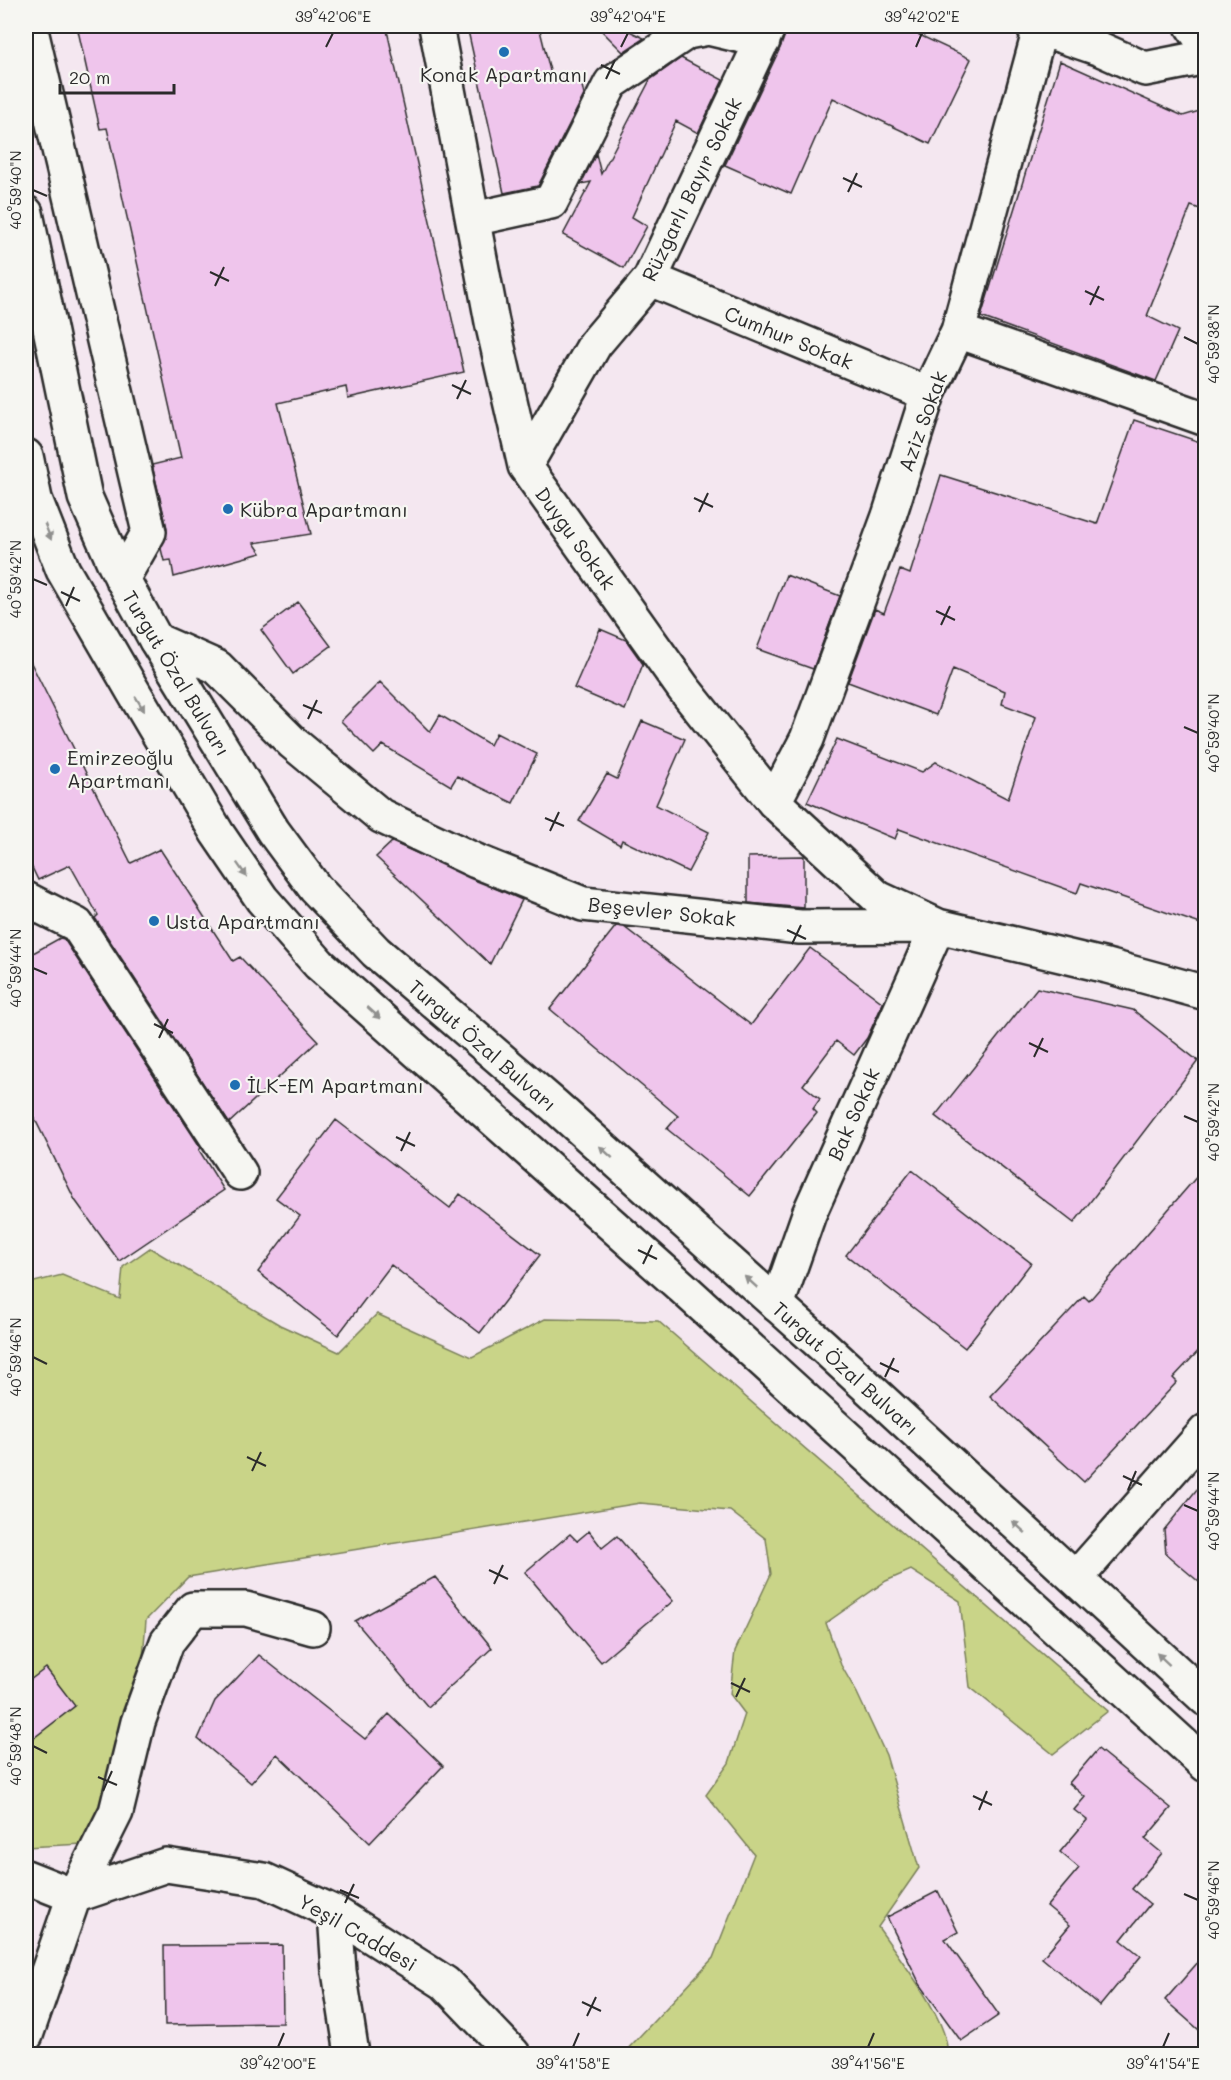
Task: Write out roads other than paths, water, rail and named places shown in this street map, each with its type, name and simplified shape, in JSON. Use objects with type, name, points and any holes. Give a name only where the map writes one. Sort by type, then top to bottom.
[{"type":"street","points":[[30,26],[149,532],[122,579]]},
{"type":"street","name":"Duygu Sokak","points":[[436,26],[492,322],[525,466],[684,689],[774,802],[878,898],[938,926]]},
{"type":"street","points":[[1192,26],[1206,46]]},
{"type":"street","points":[[1036,27],[1098,48],[1145,69],[1206,57]]},
{"type":"street","name":"Aziz Sokak","points":[[774,802],[807,740],[889,516],[928,394],[958,331],[1036,27]]},
{"type":"street","points":[[473,219],[551,202],[611,83],[687,32],[708,28],[766,33]]},
{"type":"street","name":"Rüzgarlı Bayır Sokak","points":[[525,466],[595,344],[650,279],[766,33]]},
{"type":"street","name":"Turgut Özal Bulvarı","points":[[26,213],[85,497],[122,579],[156,640],[273,831],[315,888],[376,952],[513,1070],[777,1305],[1206,1699]]},
{"type":"street","name":"Cumhur Sokak","points":[[650,279],[928,394]]},
{"type":"street","points":[[958,331],[1206,419]]},
{"type":"street","points":[[26,456],[35,499],[63,570],[127,681],[217,832],[262,899],[319,964],[710,1311],[1206,1766]]},
{"type":"street","name":"Beşevler Sokak","points":[[156,640],[217,667],[293,743],[381,816],[477,861],[583,904],[800,927],[938,926],[1107,966],[1206,993]]},
{"type":"street","points":[[26,899],[77,925],[240,1173]]},
{"type":"street","name":"Bak Sokak","points":[[777,1305],[809,1214],[938,926]]},
{"type":"street","points":[[1076,1578],[1206,1431]]},
{"type":"street","points":[[26,2035],[74,1896],[116,1812],[138,1722],[167,1642],[193,1609],[246,1609],[313,1628]]},
{"type":"street","name":"Yeşil Caddesi","points":[[74,1896],[166,1865],[264,1880],[335,1913],[445,1983],[513,2055]]},
{"type":"street","points":[[26,1877],[74,1896]]},
{"type":"street","points":[[335,1913],[339,1971],[352,2055]]},
{"type":"place","name":"Konak Apartmanı","points":[[504,52]]},
{"type":"place","name":"Kübra Apartmanı","points":[[228,509]]},
{"type":"place","name":"Emirzeoğlu Apartmanı","points":[[55,769]]},
{"type":"place","name":"Usta Apartmanı","points":[[154,921]]},
{"type":"place","name":"İLK-EM Apartmanı","points":[[235,1085]]}]
